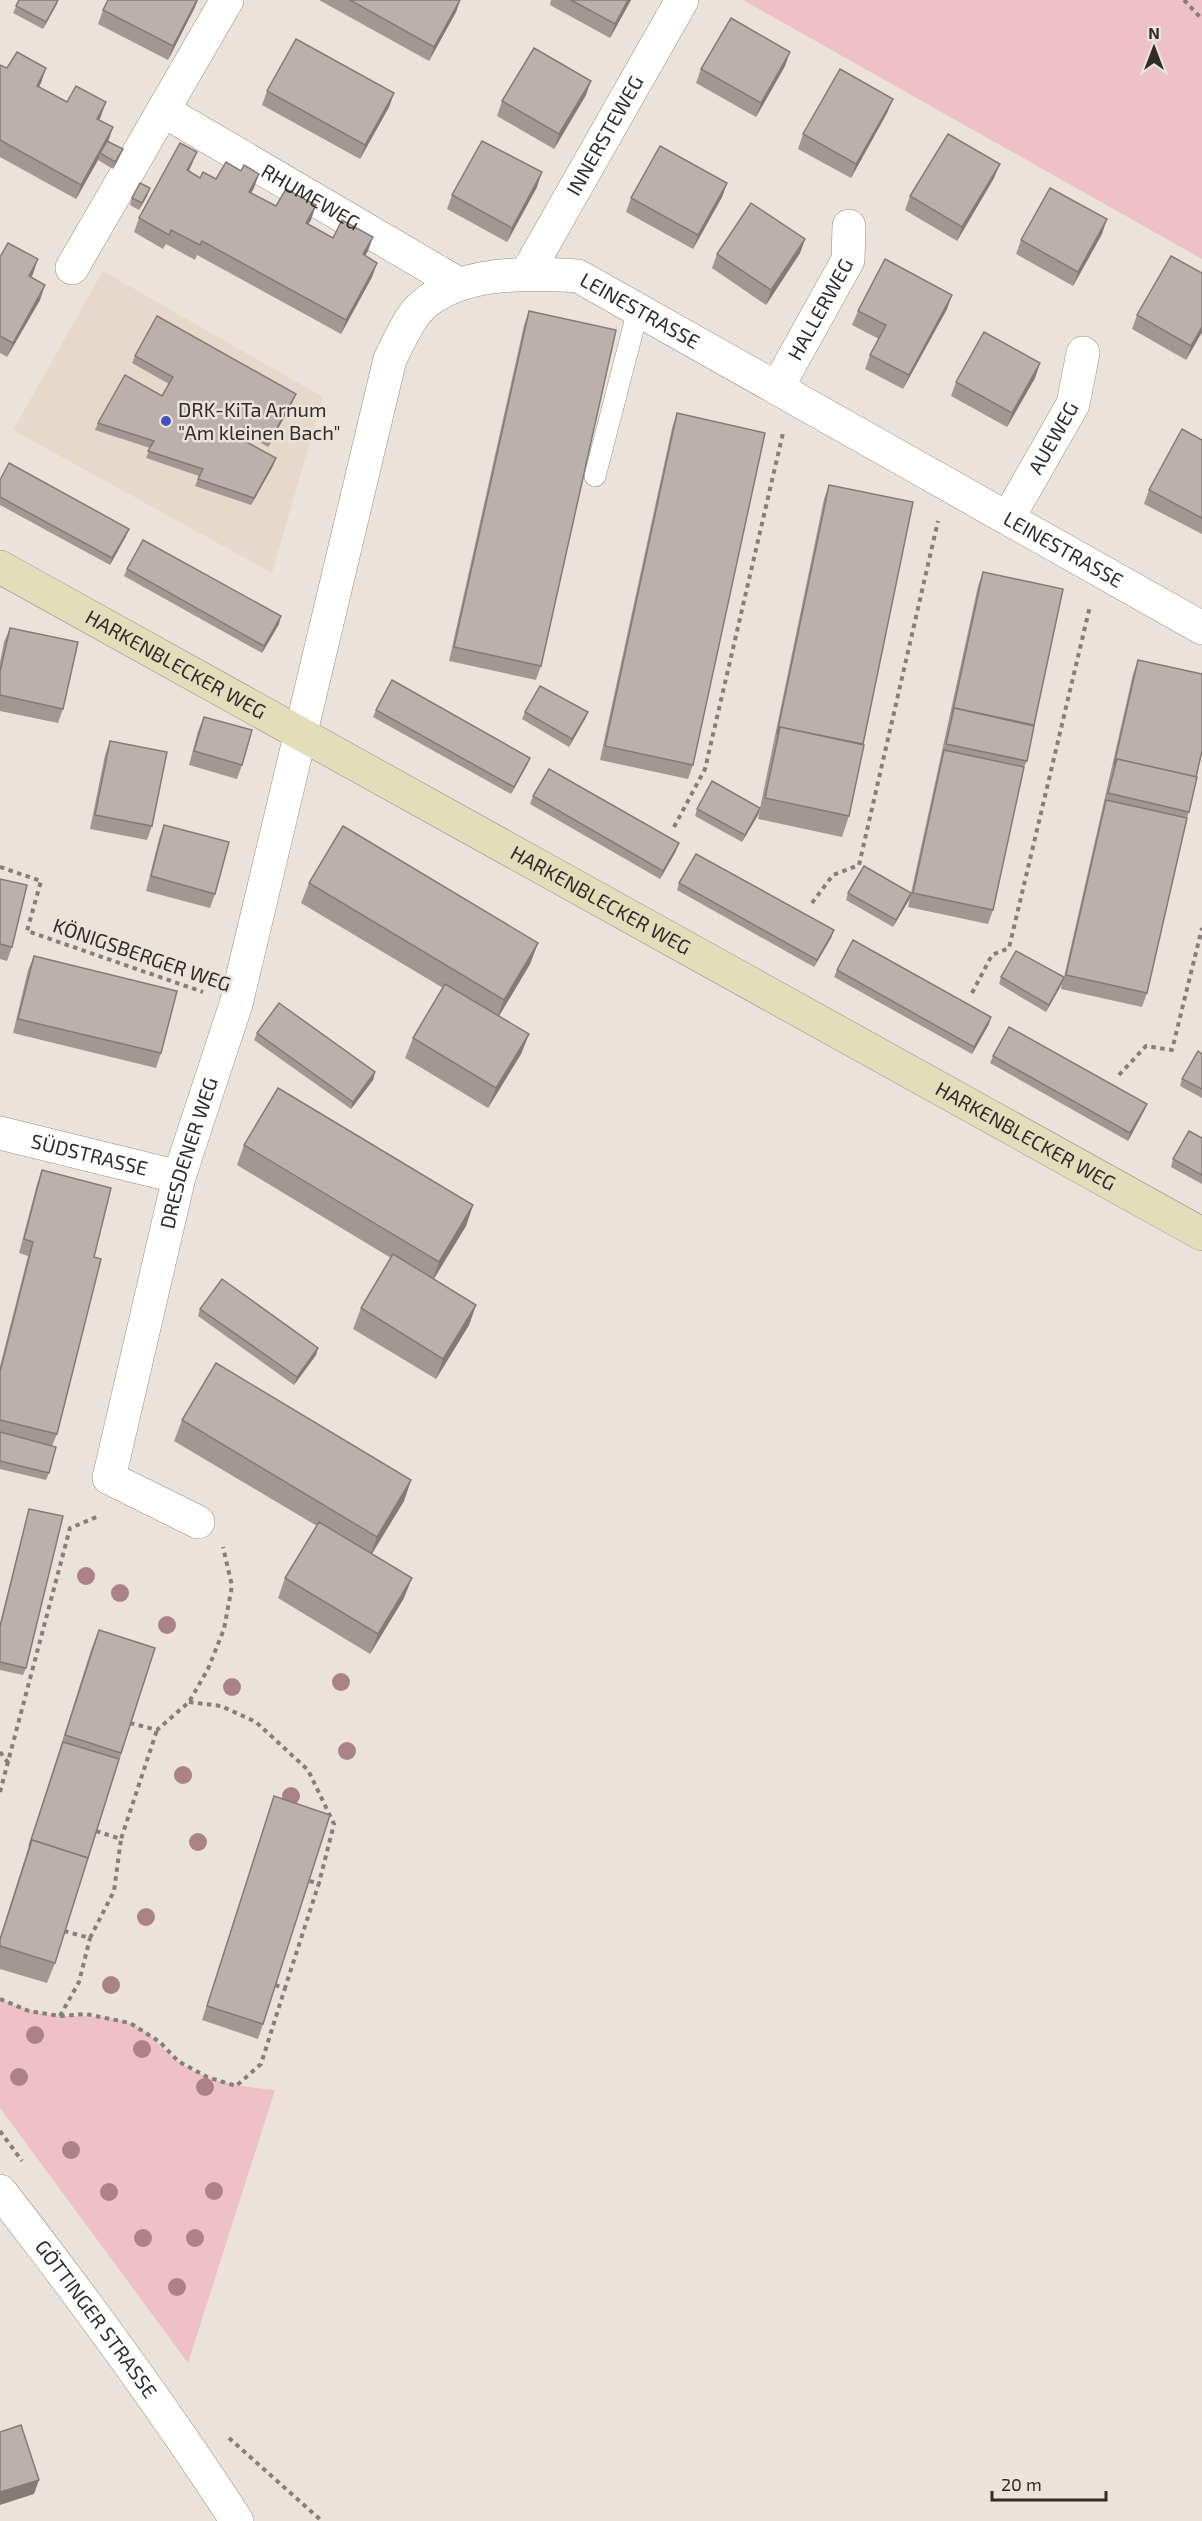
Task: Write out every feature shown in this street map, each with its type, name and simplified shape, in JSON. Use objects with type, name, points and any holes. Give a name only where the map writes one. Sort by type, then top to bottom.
[{"type":"street","points":[[72,268],[227,0]]},
{"type":"street","name":"INNERSTEWEG","points":[[527,273],[682,0]]},
{"type":"street","name":"RHUMEWEG","points":[[164,111],[457,283]]},
{"type":"street","name":"HALLERWEG","points":[[784,392],[848,260],[849,226]]},
{"type":"street","name":"LEINESTRASSE","points":[[301,734],[390,359],[417,311],[457,283],[527,273],[578,276],[1202,628]]},
{"type":"street","name":"AUEWEG","points":[[1008,518],[1073,404],[1083,353]]},
{"type":"street","name":"HARKENBLECKER WEG","points":[[0,567],[1202,1234]]},
{"type":"street","name":"DRESDENER WEG","points":[[198,1522],[109,1478],[179,1177],[236,1004],[301,734]]},
{"type":"street","name":"SÜDSTRASSE","points":[[0,1133],[179,1177]]},
{"type":"street","name":"GÖTTINGER STRASSE","points":[[0,2191],[108,2333],[191,2450],[237,2521]]},
{"type":"street","name":"GÖTTINGER STRASSE","points":[[191,2450],[249,2521]]},
{"type":"lane","points":[[595,477],[638,310]]},
{"type":"path","points":[[1184,0],[1202,19]]},
{"type":"path","points":[[674,827],[705,770],[784,392]]},
{"type":"path","points":[[812,903],[833,875],[860,865],[946,483]]},
{"type":"path","points":[[972,993],[992,955],[1009,948],[1098,569]]},
{"type":"path","name":"KÖNIGSBERGER WEG","points":[[0,867],[41,881],[27,931],[236,1004]]},
{"type":"path","points":[[1119,1075],[1146,1046],[1172,1050],[1202,928]]},
{"type":"path","points":[[0,1792],[70,1528],[99,1516]]},
{"type":"path","points":[[60,2016],[79,1982],[90,1938],[114,1891],[121,1839],[157,1730],[189,1702],[208,1670],[224,1629],[232,1586],[224,1548],[198,1522]]},
{"type":"path","points":[[0,1999],[29,2011],[60,2016],[86,2014],[130,2023],[160,2042],[178,2061],[207,2077],[236,2086],[261,2064],[319,1882],[334,1824],[308,1770],[256,1722],[221,1706],[189,1702]]},
{"type":"path","points":[[130,1723],[157,1730]]},
{"type":"path","points":[[0,1752],[9,1764]]},
{"type":"path","points":[[96,1831],[121,1839]]},
{"type":"path","points":[[308,1881],[319,1882]]},
{"type":"path","points":[[64,1931],[90,1938]]},
{"type":"path","points":[[275,1985],[285,1988]]},
{"type":"shaded area","points":[[743,0],[1202,0],[1202,259]]},
{"type":"shaded area","name":"DRK-KiTa Arnum \"Am kleinen Bach\"","points":[[103,271],[323,397],[272,573],[13,430]]},
{"type":"shaded area","points":[[0,1999],[46,2014],[121,2020],[137,2026],[179,2062],[201,2074],[237,2085],[275,2090],[188,2363],[0,2108]]},
{"type":"building","points":[[19,0],[58,0],[46,22],[16,6]]},
{"type":"building","points":[[108,0],[197,0],[173,46],[103,10]]},
{"type":"building","points":[[350,0],[460,0],[434,47]]},
{"type":"building","points":[[571,0],[628,0],[615,24]]},
{"type":"building","points":[[731,18],[790,52],[761,103],[701,69]]},
{"type":"building","points":[[296,39],[394,93],[365,145],[267,91]]},
{"type":"building","points":[[534,48],[591,81],[559,134],[502,101]]},
{"type":"building","points":[[17,52],[46,68],[37,86],[67,102],[76,86],[106,102],[97,119],[113,127],[81,185],[0,140],[0,65],[7,68]]},
{"type":"building","points":[[840,69],[893,99],[856,164],[803,134]]},
{"type":"building","points":[[948,134],[1000,164],[962,227],[910,196]]},
{"type":"building","points":[[107,141],[123,149],[115,162],[100,153]]},
{"type":"building","points":[[482,141],[542,172],[512,228],[452,195]]},
{"type":"building","points":[[180,143],[197,152],[187,170],[200,178],[203,172],[216,179],[226,162],[241,171],[244,165],[259,174],[249,192],[276,206],[286,189],[316,205],[306,223],[333,238],[342,220],[373,237],[363,254],[377,263],[346,320],[202,241],[200,245],[171,230],[169,235],[139,218]]},
{"type":"building","points":[[660,146],[727,183],[698,235],[631,198]]},
{"type":"building","points":[[140,183],[150,188],[142,203],[132,198]]},
{"type":"building","points":[[1050,188],[1107,219],[1078,272],[1021,240]]},
{"type":"building","points":[[751,203],[805,239],[771,290],[717,254]]},
{"type":"building","points":[[8,243],[38,259],[29,276],[45,285],[13,343],[0,336],[0,257]]},
{"type":"building","points":[[1171,256],[1202,273],[1202,327],[1191,346],[1137,315]]},
{"type":"building","points":[[885,259],[952,295],[909,375],[870,355],[886,325],[858,311]]},
{"type":"building","points":[[529,311],[616,330],[541,666],[454,647]]},
{"type":"building","points":[[157,316],[296,394],[270,440],[245,426],[239,438],[276,458],[254,498],[198,479],[203,469],[148,451],[154,441],[98,423],[125,375],[162,396],[173,377],[135,356]]},
{"type":"building","points":[[984,332],[1040,363],[1012,413],[956,382]]},
{"type":"building","points":[[677,413],[765,433],[693,765],[605,746]]},
{"type":"building","points":[[1182,429],[1202,440],[1202,518],[1149,490]]},
{"type":"building","points":[[9,463],[129,529],[112,558],[0,497],[0,480]]},
{"type":"building","points":[[829,485],[913,502],[863,744],[780,727],[777,734]]},
{"type":"building","points":[[143,540],[281,616],[264,646],[127,569]]},
{"type":"building","points":[[983,572],[1063,589],[1034,725],[954,708],[952,715]]},
{"type":"building","points":[[10,628],[78,642],[63,709],[0,695],[0,672]]},
{"type":"building","points":[[1138,660],[1202,674],[1202,751],[1196,777],[1117,759],[1114,765]]},
{"type":"building","points":[[392,680],[530,758],[514,787],[376,710]]},
{"type":"building","points":[[540,686],[588,712],[572,739],[525,712]]},
{"type":"building","points":[[954,708],[1034,726],[1027,761],[946,744]]},
{"type":"building","points":[[204,717],[252,730],[242,765],[194,751]]},
{"type":"building","points":[[780,727],[864,745],[849,816],[765,798]]},
{"type":"building","points":[[110,741],[167,752],[152,826],[95,815]]},
{"type":"building","points":[[944,750],[1024,767],[993,910],[913,893]]},
{"type":"building","points":[[1117,759],[1197,777],[1189,812],[1108,793]]},
{"type":"building","points":[[549,769],[679,843],[663,871],[533,796]]},
{"type":"building","points":[[712,781],[760,808],[745,835],[697,809]]},
{"type":"building","points":[[1106,800],[1187,818],[1147,993],[1066,975]]},
{"type":"building","points":[[164,825],[229,842],[215,894],[151,876]]},
{"type":"building","points":[[343,826],[538,943],[504,1000],[309,883]]},
{"type":"building","points":[[696,854],[834,930],[817,960],[679,883]]},
{"type":"building","points":[[864,866],[911,893],[896,920],[848,893]]},
{"type":"building","points":[[0,879],[27,885],[12,947],[0,944]]},
{"type":"building","points":[[853,940],[991,1017],[974,1047],[837,970]]},
{"type":"building","points":[[1016,951],[1064,977],[1049,1005],[1001,977]]},
{"type":"building","points":[[34,956],[177,991],[161,1053],[18,1019]]},
{"type":"building","points":[[445,984],[529,1034],[496,1088],[413,1038]]},
{"type":"building","points":[[279,1003],[375,1072],[353,1102],[257,1033]]},
{"type":"building","points":[[1009,1027],[1147,1104],[1130,1133],[993,1056]]},
{"type":"building","points":[[1198,1051],[1202,1054],[1202,1089],[1182,1079]]},
{"type":"building","points":[[278,1088],[473,1205],[439,1262],[244,1145]]},
{"type":"building","points":[[1189,1131],[1202,1138],[1202,1175],[1173,1159]]},
{"type":"building","points":[[42,1170],[111,1188],[94,1257],[101,1259],[57,1434],[0,1420],[0,1372],[33,1242],[24,1239]]},
{"type":"building","points":[[393,1254],[476,1305],[443,1359],[361,1308]]},
{"type":"building","points":[[222,1279],[318,1348],[297,1377],[200,1309]]},
{"type":"building","points":[[216,1363],[411,1480],[377,1537],[182,1420]]},
{"type":"building","points":[[0,1432],[56,1447],[49,1473],[0,1461]]},
{"type":"building","points":[[29,1509],[63,1516],[26,1668],[0,1662],[0,1627]]},
{"type":"building","points":[[319,1522],[412,1578],[378,1634],[285,1578]]},
{"type":"building","points":[[99,1630],[155,1648],[121,1753],[65,1735]]},
{"type":"building","points":[[63,1742],[119,1759],[88,1858],[32,1840],[29,1846]]},
{"type":"building","points":[[274,1796],[330,1815],[263,2024],[207,2006]]},
{"type":"building","points":[[32,1840],[88,1858],[55,1963],[0,1946]]},
{"type":"building","points":[[21,2425],[39,2480],[0,2492],[0,2432]]},
{"type":"place","name":"DRK-KiTa Arnum \"Am kleinen Bach\"","points":[[166,421]]}]
